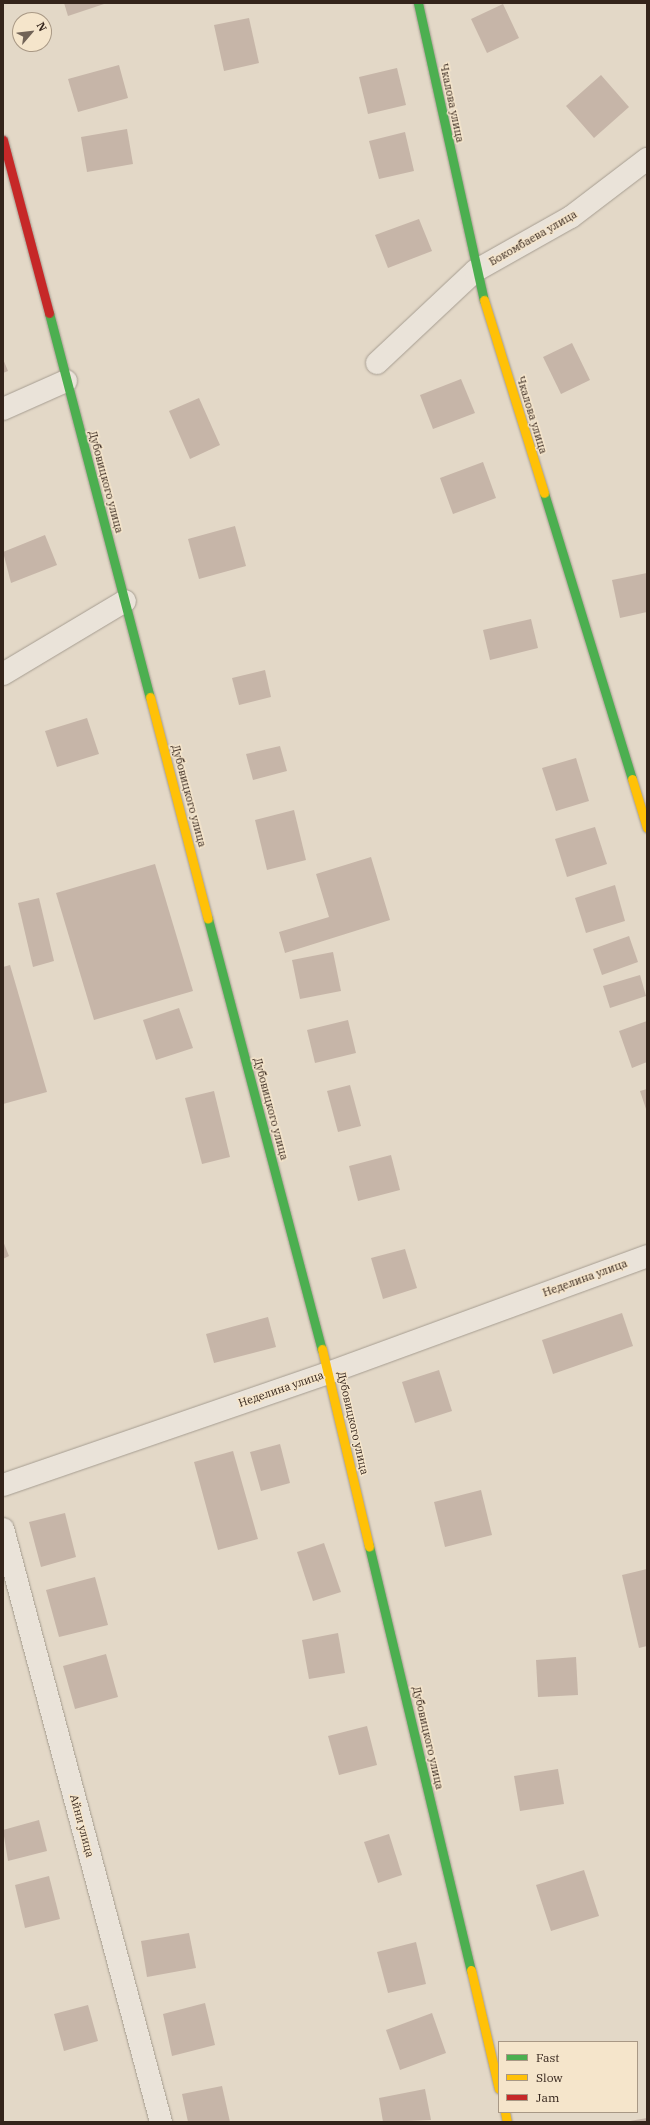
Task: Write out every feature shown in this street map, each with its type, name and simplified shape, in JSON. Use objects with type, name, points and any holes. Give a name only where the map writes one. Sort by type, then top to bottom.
[{"type":"street","name":"Чкалова улица","points":[[418,3],[475,271],[647,828]]},
{"type":"street","name":"Дубовицкого улица","points":[[3,140],[328,1373],[498,2085]]},
{"type":"street","name":"Бокомбаева улица","points":[[377,363],[475,271],[571,217],[647,159]]},
{"type":"street","points":[[3,409],[66,381]]},
{"type":"street","points":[[3,674],[125,601]]},
{"type":"street","name":"Неделина улица","points":[[3,1485],[328,1373],[647,1256]]},
{"type":"street","name":"Айни улица","points":[[3,1529],[161,2122]]},
{"type":"building","points":[[64,3],[107,3],[68,16]]},
{"type":"building","points":[[503,4],[519,38],[487,53],[471,19]]},
{"type":"building","points":[[249,18],[259,63],[224,71],[214,25]]},
{"type":"building","points":[[119,65],[128,98],[78,112],[68,79]]},
{"type":"building","points":[[397,68],[406,105],[368,114],[359,77]]},
{"type":"building","points":[[601,75],[629,107],[594,138],[566,106]]},
{"type":"building","points":[[127,129],[133,164],[87,172],[81,137]]},
{"type":"building","points":[[405,132],[414,171],[379,179],[369,141]]},
{"type":"building","points":[[419,219],[432,251],[388,268],[375,235]]},
{"type":"building","points":[[572,343],[590,380],[561,394],[543,357]]},
{"type":"building","points":[[3,359],[8,371],[3,373]]},
{"type":"building","points":[[461,379],[475,413],[433,429],[420,395]]},
{"type":"building","points":[[199,398],[220,445],[190,459],[169,411]]},
{"type":"building","points":[[483,462],[496,498],[453,514],[440,478]]},
{"type":"building","points":[[235,526],[246,566],[199,579],[188,539]]},
{"type":"building","points":[[45,535],[57,565],[11,583],[3,552]]},
{"type":"building","points":[[647,573],[647,612],[620,618],[612,580]]},
{"type":"building","points":[[531,619],[538,648],[490,660],[483,630]]},
{"type":"building","points":[[265,670],[271,697],[239,705],[232,678]]},
{"type":"building","points":[[87,718],[99,754],[57,767],[45,731]]},
{"type":"building","points":[[280,746],[287,771],[253,780],[246,754]]},
{"type":"building","points":[[576,758],[589,801],[556,811],[542,768]]},
{"type":"building","points":[[294,810],[306,860],[267,870],[255,820]]},
{"type":"building","points":[[595,827],[607,864],[567,877],[555,839]]},
{"type":"building","points":[[371,857],[390,920],[285,953],[279,932],[329,917],[316,874]]},
{"type":"building","points":[[155,864],[193,991],[94,1020],[56,893]]},
{"type":"building","points":[[615,885],[625,921],[586,933],[575,898]]},
{"type":"building","points":[[39,898],[54,961],[33,967],[18,903]]},
{"type":"building","points":[[629,936],[638,962],[602,975],[593,949]]},
{"type":"building","points":[[333,952],[341,991],[300,999],[292,960]]},
{"type":"building","points":[[10,965],[47,1092],[3,1104],[3,967]]},
{"type":"building","points":[[640,975],[646,996],[610,1008],[603,986]]},
{"type":"building","points":[[179,1008],[193,1048],[156,1060],[143,1020]]},
{"type":"building","points":[[348,1020],[356,1053],[315,1063],[307,1030]]},
{"type":"building","points":[[647,1021],[647,1062],[632,1068],[619,1031]]},
{"type":"building","points":[[350,1085],[361,1126],[338,1132],[327,1091]]},
{"type":"building","points":[[647,1089],[647,1112],[640,1091]]},
{"type":"building","points":[[214,1091],[230,1157],[202,1164],[185,1098]]},
{"type":"building","points":[[391,1155],[400,1190],[358,1201],[349,1166]]},
{"type":"building","points":[[3,1241],[9,1256],[3,1259]]},
{"type":"building","points":[[405,1249],[417,1288],[383,1299],[371,1258]]},
{"type":"building","points":[[622,1313],[633,1346],[553,1374],[542,1340]]},
{"type":"building","points":[[268,1317],[276,1347],[214,1363],[206,1334]]},
{"type":"building","points":[[439,1370],[452,1411],[415,1423],[402,1382]]},
{"type":"building","points":[[280,1444],[290,1483],[261,1491],[250,1452]]},
{"type":"building","points":[[233,1451],[258,1539],[218,1550],[194,1462]]},
{"type":"building","points":[[481,1490],[492,1535],[445,1547],[434,1502]]},
{"type":"building","points":[[65,1513],[76,1557],[41,1567],[29,1522]]},
{"type":"building","points":[[324,1543],[341,1592],[313,1601],[297,1552]]},
{"type":"building","points":[[647,1569],[647,1646],[639,1648],[622,1575]]},
{"type":"building","points":[[95,1577],[108,1625],[59,1637],[46,1590]]},
{"type":"building","points":[[338,1633],[345,1673],[309,1679],[302,1640]]},
{"type":"building","points":[[106,1654],[118,1697],[75,1709],[63,1666]]},
{"type":"building","points":[[576,1657],[578,1695],[538,1697],[536,1660]]},
{"type":"building","points":[[367,1726],[377,1765],[339,1775],[328,1736]]},
{"type":"building","points":[[558,1769],[564,1804],[520,1811],[514,1776]]},
{"type":"building","points":[[39,1820],[47,1851],[8,1861],[3,1830]]},
{"type":"building","points":[[389,1834],[402,1875],[378,1883],[364,1842]]},
{"type":"building","points":[[584,1870],[599,1916],[551,1931],[536,1885]]},
{"type":"building","points":[[49,1876],[60,1919],[25,1928],[15,1885]]},
{"type":"building","points":[[189,1933],[196,1968],[147,1977],[141,1941]]},
{"type":"building","points":[[416,1942],[426,1984],[388,1993],[377,1952]]},
{"type":"building","points":[[205,2003],[215,2045],[172,2056],[163,2014]]},
{"type":"building","points":[[88,2005],[98,2041],[64,2051],[54,2014]]},
{"type":"building","points":[[432,2013],[446,2053],[400,2070],[386,2030]]},
{"type":"building","points":[[222,2086],[230,2122],[188,2122],[182,2094]]},
{"type":"building","points":[[425,2089],[431,2120],[383,2122],[379,2098]]},
{"type":"building","points":[[647,2118],[647,2122],[630,2122],[630,2121]]},
{"type":"traffic: fast","points":[[418,3],[484,300]]},
{"type":"traffic: fast","points":[[49,313],[150,697]]},
{"type":"traffic: fast","points":[[544,493],[632,779]]},
{"type":"traffic: fast","points":[[208,919],[322,1349]]},
{"type":"traffic: fast","points":[[369,1546],[471,1970]]},
{"type":"traffic: slow","points":[[484,300],[544,493]]},
{"type":"traffic: slow","points":[[150,697],[208,919]]},
{"type":"traffic: slow","points":[[632,779],[647,828]]},
{"type":"traffic: slow","points":[[322,1349],[369,1546]]},
{"type":"traffic: slow","points":[[471,1970],[498,2085]]},
{"type":"traffic: slow","points":[[505,2113],[507,2122]]},
{"type":"traffic: jam","points":[[3,140],[49,313]]}]
